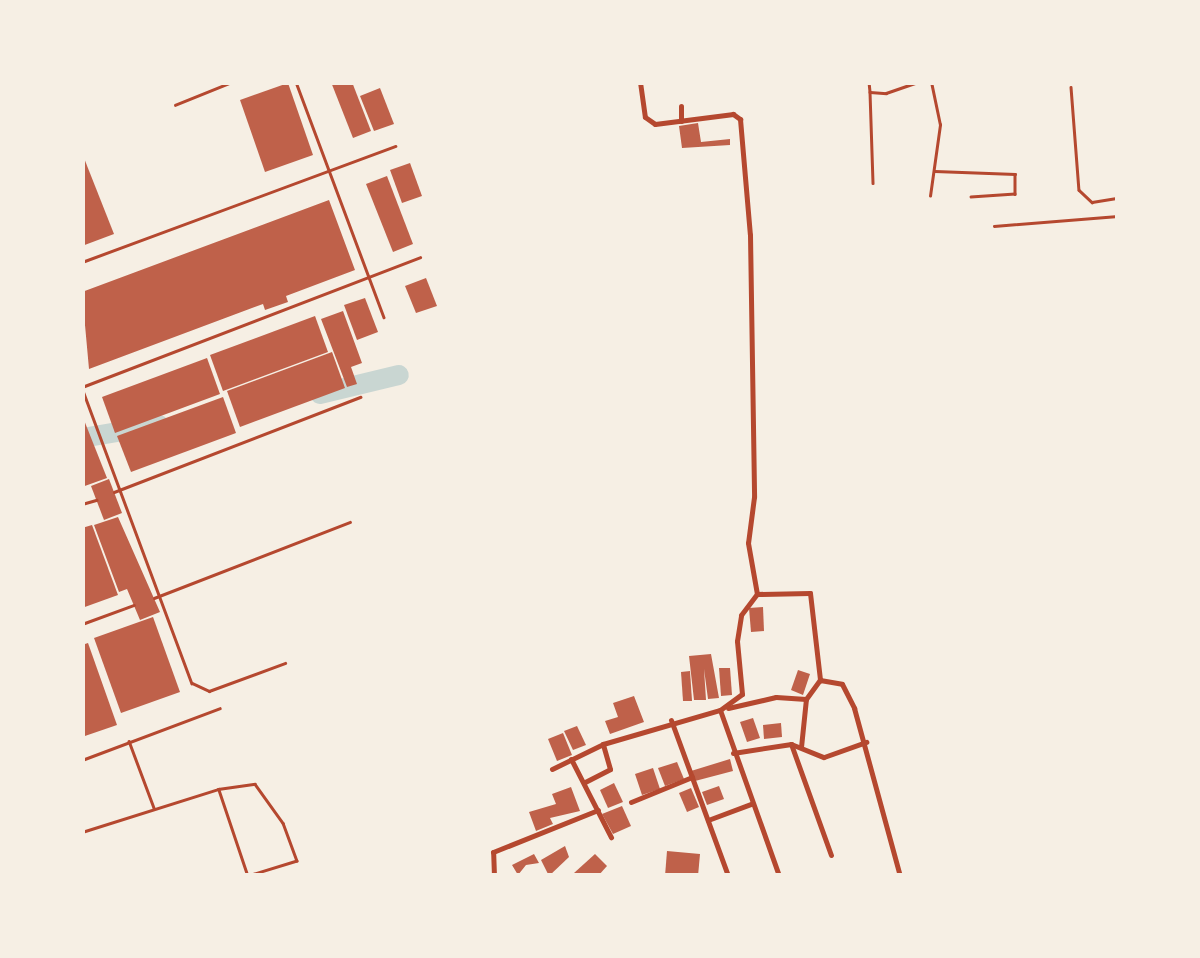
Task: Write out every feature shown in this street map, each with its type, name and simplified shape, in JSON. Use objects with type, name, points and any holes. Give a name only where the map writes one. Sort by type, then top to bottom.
[{"type":"street","points":[[640,82],[645,117],[655,124],[737,114],[750,235],[754,498],[748,544],[757,594],[741,615],[737,641],[742,694],[720,710]]},
{"type":"street","points":[[681,106],[681,121]]},
{"type":"street","points":[[757,594],[810,593],[820,680],[806,699],[801,747]]},
{"type":"street","points":[[820,680],[842,684],[866,742],[900,876]]},
{"type":"street","points":[[552,768],[603,744],[670,720],[776,697],[806,699]]},
{"type":"street","points":[[720,710],[780,876]]},
{"type":"street","points":[[670,720],[728,876]]},
{"type":"street","points":[[733,754],[790,744],[824,757],[866,742]]},
{"type":"street","points":[[585,782],[610,768],[603,744]]},
{"type":"street","points":[[790,744],[832,855]]},
{"type":"street","points":[[571,758],[611,838]]},
{"type":"street","points":[[631,802],[692,778]]},
{"type":"street","points":[[708,820],[751,804]]},
{"type":"street","points":[[494,876],[493,852],[598,810]]},
{"type":"lane","points":[[175,105],[232,82]]},
{"type":"lane","points":[[296,82],[384,317]]},
{"type":"lane","points":[[869,82],[872,183]]},
{"type":"lane","points":[[870,92],[918,82]]},
{"type":"lane","points":[[930,196],[940,126],[931,82]]},
{"type":"lane","points":[[1060,82],[1071,86],[1092,82]]},
{"type":"lane","points":[[1071,86],[1079,190],[1092,202],[1118,198]]},
{"type":"lane","points":[[82,262],[396,146]]},
{"type":"lane","points":[[935,170],[1016,174],[1016,194],[972,197]]},
{"type":"lane","points":[[994,226],[1118,216]]},
{"type":"lane","points":[[285,662],[200,690],[82,388],[420,257]]},
{"type":"lane","points":[[114,492],[360,397]]},
{"type":"lane","points":[[82,504],[96,500]]},
{"type":"lane","points":[[154,598],[350,522]]},
{"type":"lane","points":[[82,624],[134,605]]},
{"type":"lane","points":[[82,760],[220,708]]},
{"type":"lane","points":[[129,742],[155,809]]},
{"type":"lane","points":[[82,832],[218,789],[245,783],[263,790],[296,861],[248,875],[218,789]]},
{"type":"building","points":[[331,82],[352,82],[371,131],[353,138]]},
{"type":"building","points":[[288,83],[313,155],[265,172],[240,100]]},
{"type":"building","points":[[380,88],[394,124],[374,131],[360,96]]},
{"type":"building","points":[[698,123],[701,142],[730,139],[730,145],[682,148],[679,126]]},
{"type":"building","points":[[82,153],[114,234],[82,246]]},
{"type":"building","points":[[410,163],[422,196],[402,203],[390,170]]},
{"type":"building","points":[[387,176],[413,244],[393,252],[366,184]]},
{"type":"building","points":[[329,200],[355,270],[286,296],[288,302],[265,310],[263,304],[89,369],[82,292]]},
{"type":"building","points":[[426,278],[437,306],[416,313],[405,286]]},
{"type":"building","points":[[365,298],[378,332],[357,340],[344,305]]},
{"type":"building","points":[[343,311],[362,363],[351,367],[357,384],[347,387],[321,319]]},
{"type":"building","points":[[315,316],[328,352],[223,391],[210,355]]},
{"type":"building","points":[[332,352],[345,388],[240,427],[227,391]]},
{"type":"building","points":[[207,358],[220,394],[115,433],[102,397]]},
{"type":"building","points":[[223,397],[236,433],[131,472],[117,436]]},
{"type":"building","points":[[82,415],[107,478],[82,487]]},
{"type":"building","points":[[109,479],[122,513],[104,520],[91,486]]},
{"type":"building","points":[[118,517],[160,612],[140,620],[127,589],[119,592],[94,525]]},
{"type":"building","points":[[92,525],[118,595],[82,608],[82,528]]},
{"type":"building","points":[[763,607],[764,631],[751,632],[749,608]]},
{"type":"building","points":[[153,617],[180,692],[121,713],[94,638]]},
{"type":"building","points":[[88,643],[117,725],[82,737],[82,645]]},
{"type":"building","points":[[711,654],[719,698],[708,699],[704,669],[706,700],[694,700],[689,656]]},
{"type":"building","points":[[719,668],[730,668],[732,695],[721,696]]},
{"type":"building","points":[[798,670],[810,674],[803,695],[791,690]]},
{"type":"building","points":[[690,671],[692,701],[683,701],[681,672]]},
{"type":"building","points":[[634,696],[644,722],[610,734],[605,721],[618,717],[613,703]]},
{"type":"building","points":[[753,718],[760,738],[747,742],[740,722]]},
{"type":"building","points":[[781,723],[782,737],[764,739],[763,725]]},
{"type":"building","points":[[577,726],[586,745],[573,750],[564,731]]},
{"type":"building","points":[[563,733],[572,755],[557,761],[548,739]]},
{"type":"building","points":[[730,759],[733,771],[695,781],[691,771]]},
{"type":"building","points":[[677,762],[684,779],[665,786],[658,768]]},
{"type":"building","points":[[653,768],[660,789],[642,795],[635,774]]},
{"type":"building","points":[[614,783],[623,802],[608,808],[600,790]]},
{"type":"building","points":[[719,786],[724,799],[707,805],[702,792]]},
{"type":"building","points":[[571,787],[580,811],[550,818],[553,824],[536,831],[529,812],[556,804],[552,794]]},
{"type":"building","points":[[691,788],[699,807],[687,812],[679,793]]},
{"type":"building","points":[[622,806],[631,826],[613,834],[602,814]]},
{"type":"building","points":[[565,846],[569,857],[549,876],[541,860]]},
{"type":"building","points":[[667,851],[700,854],[698,876],[665,876]]},
{"type":"building","points":[[534,854],[539,863],[526,865],[518,875],[512,865]]},
{"type":"building","points":[[595,854],[607,866],[598,876],[574,873]]},
{"type":"waterway","points":[[320,394],[399,375]]},
{"type":"waterway","points":[[82,438],[159,425]]}]
